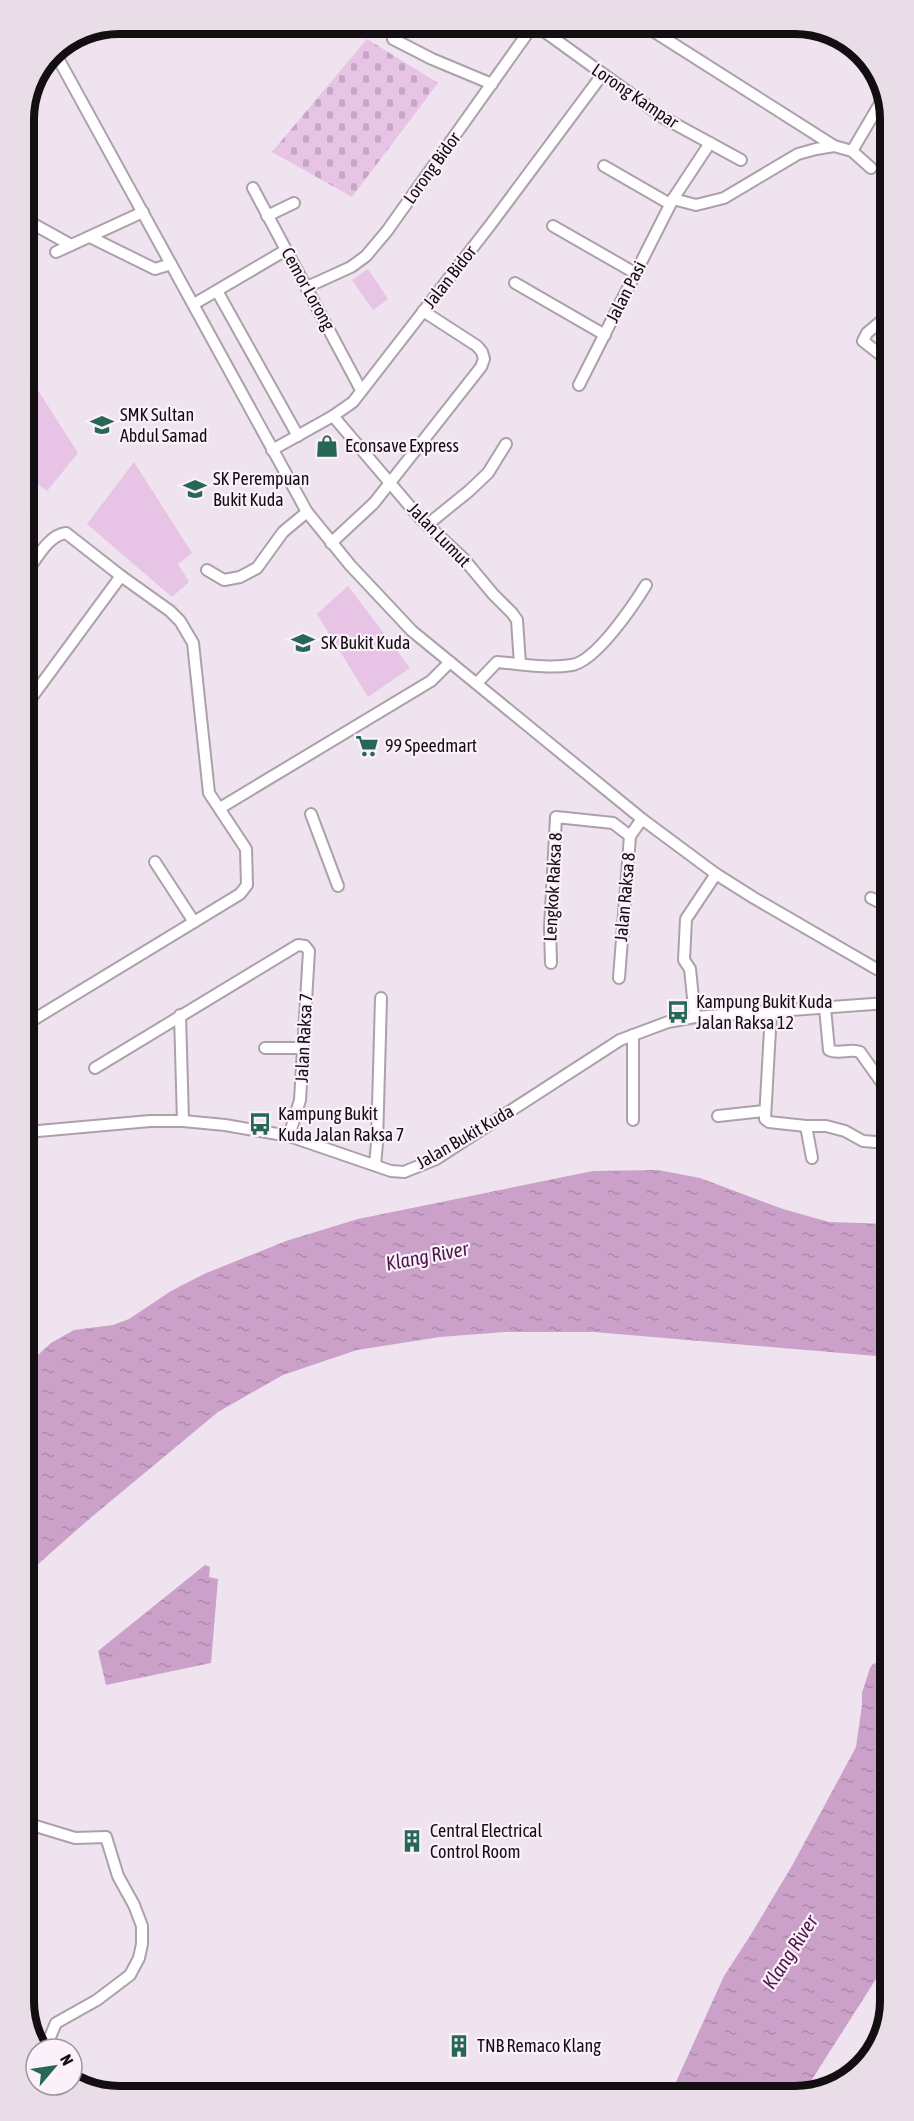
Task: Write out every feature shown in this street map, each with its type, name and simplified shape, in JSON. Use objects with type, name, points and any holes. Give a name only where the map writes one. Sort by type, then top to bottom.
[{"type":"street","name":"Lorong Bidor","points":[[307,287],[351,267],[366,256],[387,231],[527,35]]},
{"type":"street","name":"Lorong Kampar","points":[[548,35],[664,118],[741,160]]},
{"type":"street","points":[[659,35],[834,146],[852,151],[871,168]]},
{"type":"street","points":[[393,39],[432,59],[492,84]]},
{"type":"street","points":[[59,60],[272,450],[307,512],[331,543],[412,631],[642,819],[716,874],[880,970]]},
{"type":"street","name":"Jalan Bidor","points":[[272,450],[354,402],[361,390],[491,225],[602,75]]},
{"type":"street","points":[[852,151],[879,106]]},
{"type":"street","name":"Jalan Pasi","points":[[579,385],[672,202],[710,143]]},
{"type":"street","points":[[604,166],[672,202],[696,205],[724,198],[798,154],[816,148],[834,146]]},
{"type":"street","name":"Cemor Lorong","points":[[253,188],[361,390]]},
{"type":"street","points":[[267,216],[294,203]]},
{"type":"street","points":[[57,252],[143,212]]},
{"type":"street","points":[[35,225],[71,245]]},
{"type":"street","points":[[553,226],[635,273]]},
{"type":"street","points":[[90,237],[155,269],[171,264]]},
{"type":"street","points":[[194,304],[286,250]]},
{"type":"street","points":[[515,283],[605,335]]},
{"type":"street","points":[[217,291],[298,436]]},
{"type":"street","points":[[331,543],[374,503],[481,367],[484,359],[477,346],[423,311]]},
{"type":"street","points":[[880,322],[867,333],[863,341],[880,354]]},
{"type":"street","name":"Jalan Lumut","points":[[333,416],[427,525],[463,558],[517,620],[520,664]]},
{"type":"street","points":[[427,525],[488,473],[506,444]]},
{"type":"street","points":[[207,570],[224,580],[240,577],[257,568],[283,532],[307,512]]},
{"type":"street","points":[[35,561],[50,540],[66,533],[170,611],[180,621],[193,643],[209,793],[246,849],[247,885],[240,894],[35,1019]]},
{"type":"street","points":[[35,693],[121,576]]},
{"type":"street","points":[[477,683],[497,662],[549,666],[579,663],[606,639],[646,585]]},
{"type":"street","points":[[220,808],[430,681],[450,662]]},
{"type":"street","points":[[311,814],[338,886]]},
{"type":"street","name":"Lengkok Raksa 8","points":[[551,963],[556,817],[613,823],[630,836]]},
{"type":"street","name":"Jalan Raksa 8","points":[[619,978],[630,836],[642,819]]},
{"type":"street","points":[[156,862],[194,922]]},
{"type":"street","points":[[695,1017],[690,969],[684,960],[686,919],[716,874]]},
{"type":"street","points":[[871,898],[880,902]]},
{"type":"street","name":"Jalan Raksa 7","points":[[180,1015],[224,991],[298,945],[305,946],[309,951],[300,1100],[289,1136]]},
{"type":"street","points":[[375,1166],[381,998]]},
{"type":"street","name":"Jalan Bukit Kuda","points":[[34,1131],[150,1121],[225,1125],[289,1136],[375,1166],[404,1172],[436,1159],[620,1040],[668,1022],[695,1017],[880,1004]]},
{"type":"street","points":[[825,1008],[829,1050],[834,1053],[855,1050],[860,1052],[880,1080]]},
{"type":"street","points":[[771,1012],[765,1119],[769,1122],[826,1126],[845,1131],[863,1141],[880,1142]]},
{"type":"street","points":[[95,1068],[180,1015]]},
{"type":"street","points":[[180,1015],[183,1121]]},
{"type":"street","points":[[633,1035],[633,1120]]},
{"type":"street","points":[[265,1048],[303,1048]]},
{"type":"street","points":[[718,1116],[765,1111]]},
{"type":"street","points":[[806,1126],[812,1158]]},
{"type":"street","points":[[34,1826],[75,1838],[106,1836],[118,1876],[134,1905],[142,1926],[139,1958],[129,1975],[98,2000],[56,2023],[50,2037]]},
{"type":"green space","points":[[367,39],[438,83],[352,197],[272,152]]},
{"type":"green space","points":[[368,269],[388,299],[373,310],[352,280]]},
{"type":"green space","points":[[35,385],[78,453],[47,491],[35,482]]},
{"type":"green space","points":[[134,462],[192,553],[178,564],[189,582],[172,597],[87,524]]},
{"type":"green space","points":[[348,586],[410,668],[368,697],[317,614]]},
{"type":"water","name":"Klang River","points":[[658,1170],[700,1178],[783,1209],[829,1222],[880,1224],[880,1356],[594,1332],[505,1332],[440,1337],[357,1350],[283,1375],[218,1412],[34,1567],[34,1358],[51,1343],[74,1330],[113,1325],[129,1319],[171,1291],[204,1274],[286,1241],[358,1219],[593,1171]]},
{"type":"water","points":[[205,1565],[210,1567],[209,1577],[218,1579],[211,1663],[106,1685],[98,1651]]},
{"type":"water","name":"Klang River","points":[[880,1662],[880,1973],[808,2085],[674,2086],[724,1976],[793,1864],[856,1747],[862,1693],[873,1664]]},
{"type":"place","name":"SMK Sultan Abdul Samad","points":[[102,425]]},
{"type":"place","name":"Econsave Express","points":[[327,446]]},
{"type":"place","name":"SK Perempuan Bukit Kuda","points":[[195,489]]},
{"type":"place","name":"SK Bukit Kuda","points":[[303,643]]},
{"type":"place","name":"99 Speedmart","points":[[367,746]]},
{"type":"place","name":"Kampung Bukit Kuda Jalan Raksa 12","points":[[678,1012]]},
{"type":"place","name":"Kampung Bukit Kuda Jalan Raksa 7","points":[[260,1124]]},
{"type":"place","name":"Central Electrical Control Room","points":[[412,1841]]},
{"type":"place","name":"TNB Remaco Klang","points":[[459,2046]]}]
